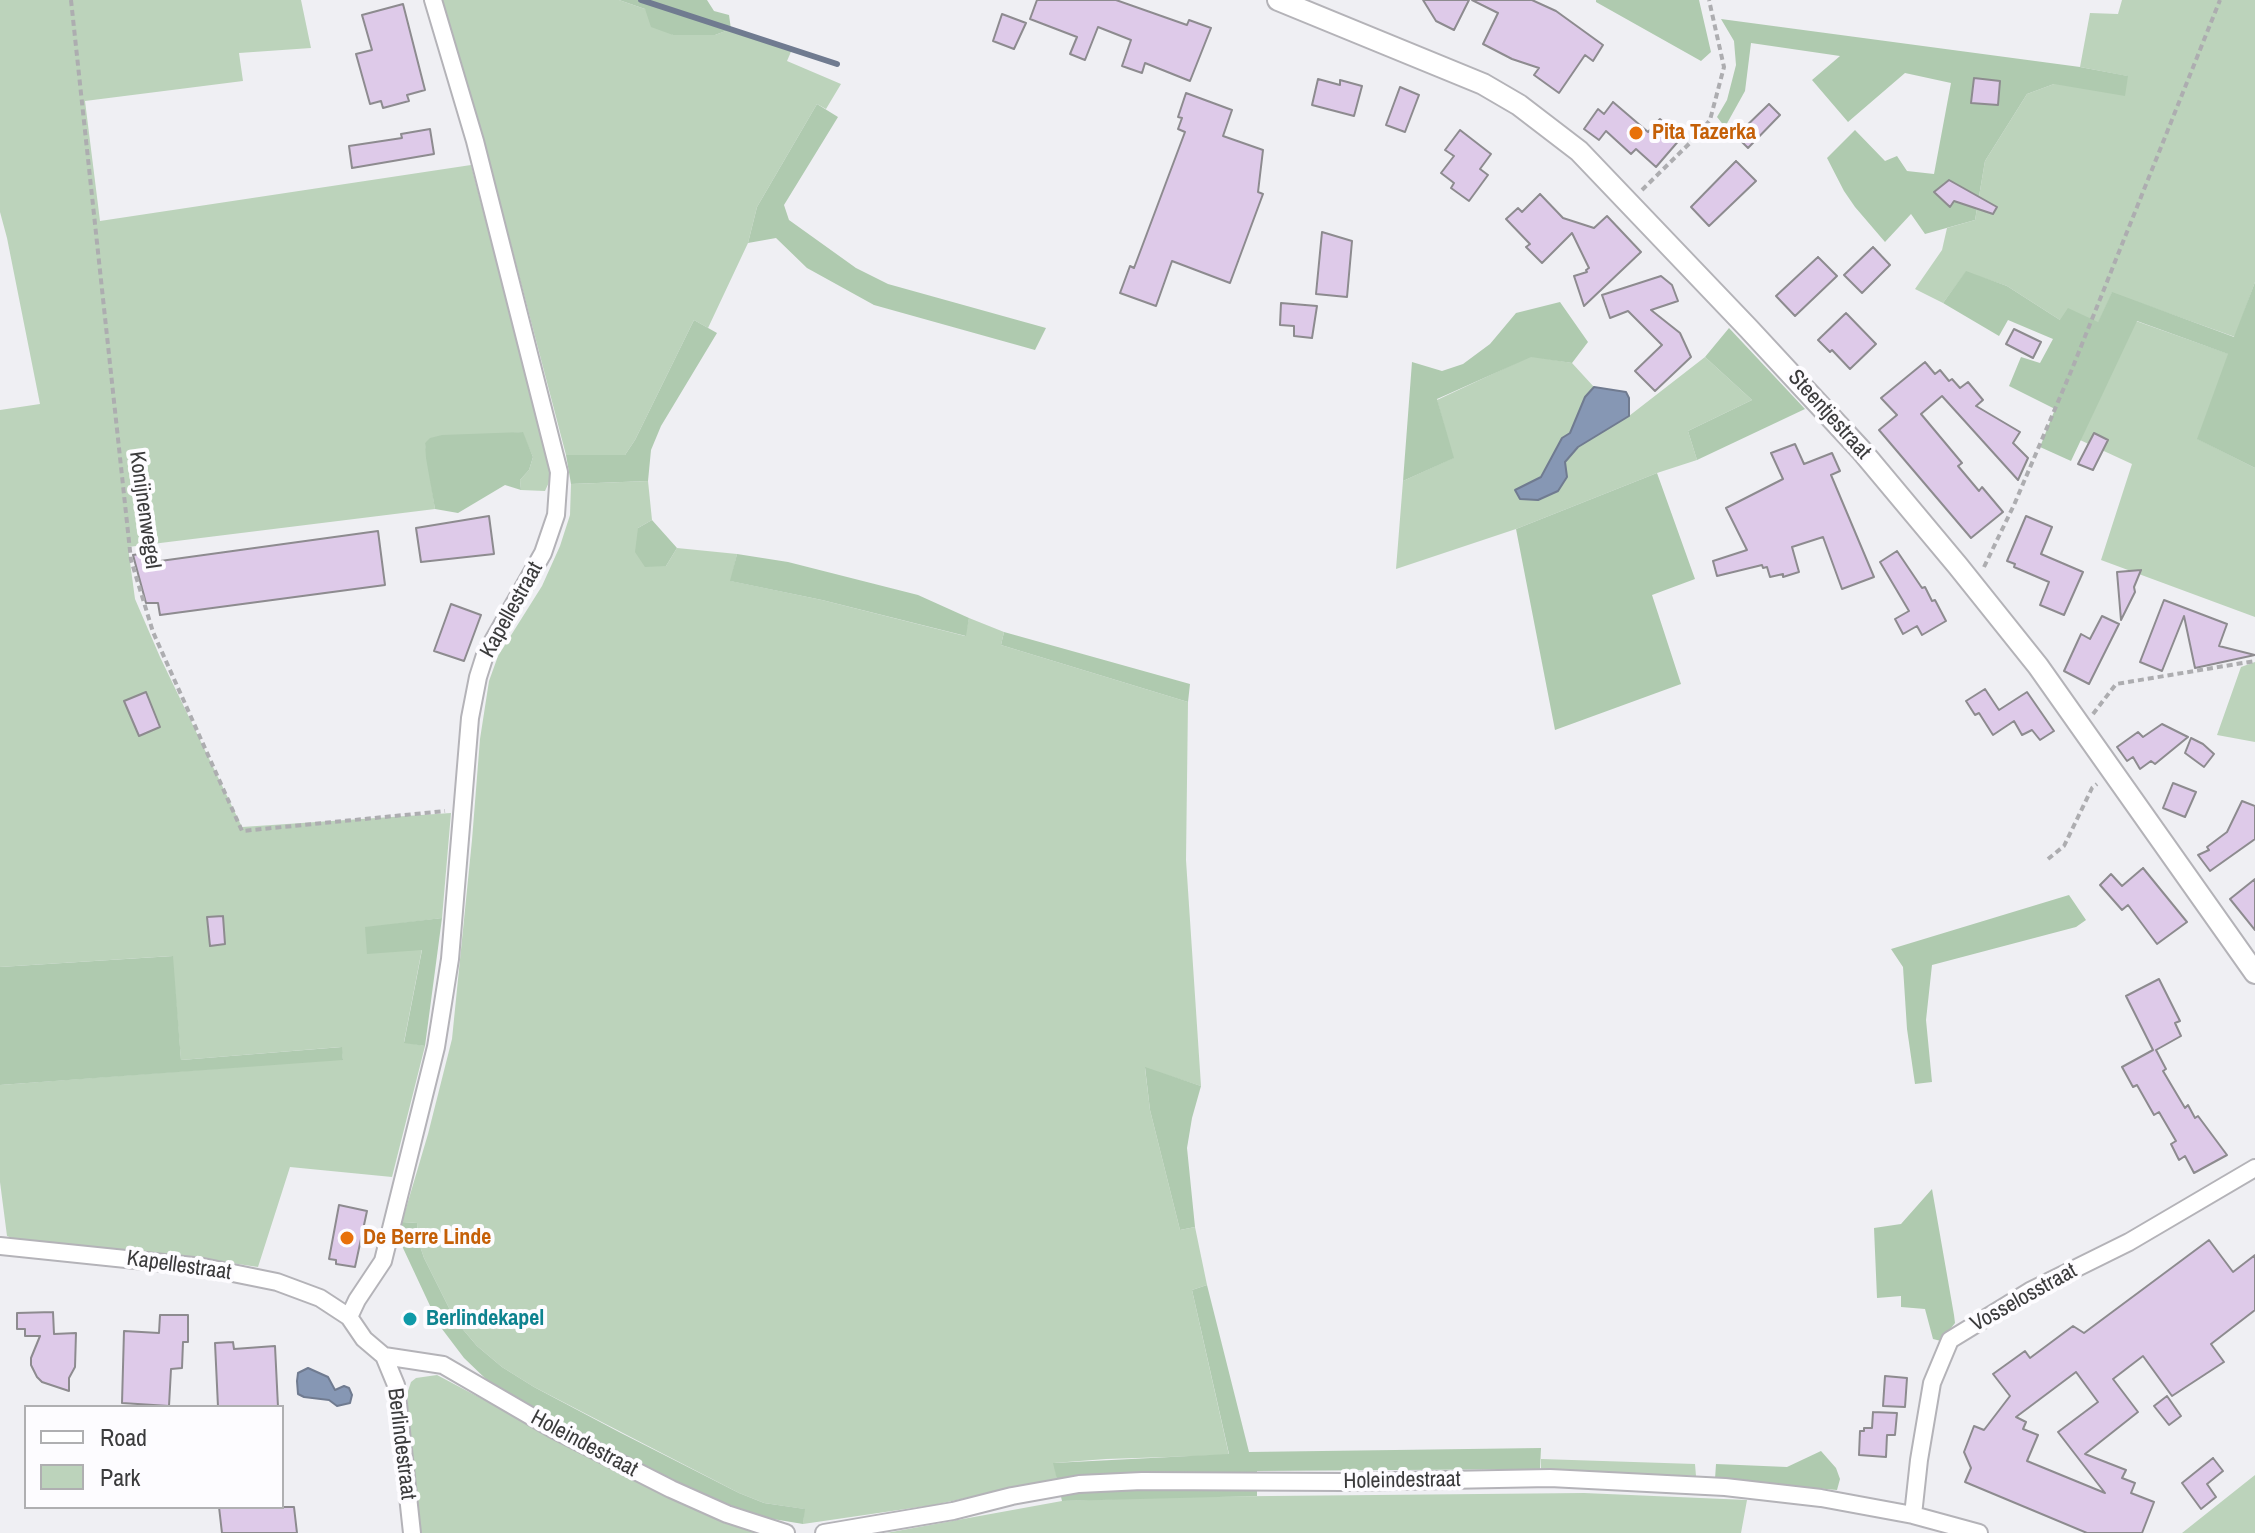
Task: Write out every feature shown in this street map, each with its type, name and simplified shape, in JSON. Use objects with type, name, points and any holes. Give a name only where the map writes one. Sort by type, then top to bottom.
[{"type":"street","name":"Kapellestraat","points":[[349,1317],[383,1261],[436,1047],[450,959],[470,718],[478,677],[485,655],[543,553],[556,515],[559,472],[475,141],[433,0]]},
{"type":"street","name":"Steentjestraat","points":[[1278,0],[1483,84],[1519,105],[1579,151],[1861,450],[1974,587],[2038,666],[2255,973]]},
{"type":"street","name":"Vosselosstraat","points":[[1913,1515],[1932,1383],[1950,1340],[2030,1291],[2129,1242],[2255,1168]]},
{"type":"street","name":"Kapellestraat","points":[[0,1246],[203,1267],[277,1282],[320,1298],[349,1317],[364,1339],[384,1356]]},
{"type":"street","name":"Holeindestraat","points":[[384,1356],[443,1365],[553,1429],[671,1489],[727,1514],[786,1533]]},
{"type":"street","name":"Berlindestraat","points":[[384,1356],[396,1385],[412,1533]]},
{"type":"street","name":"Holeindestraat","points":[[824,1533],[953,1511],[1079,1484],[1550,1478],[1739,1489],[1821,1498],[1913,1515],[1979,1533]]},
{"type":"path","name":"Konijnenwegel","points":[[71,0],[131,560],[153,632],[242,831],[463,809]]},
{"type":"path","points":[[1627,203],[1710,120],[1724,67],[1709,0]]},
{"type":"path","points":[[1974,587],[2014,505],[2066,382],[2220,0]]},
{"type":"path","points":[[2078,725],[2097,712],[2116,684],[2255,661]]},
{"type":"path","points":[[2048,859],[2064,846],[2092,788],[2111,772]]},
{"type":"green space","points":[[0,0],[301,0],[311,48],[239,53],[243,81],[85,101],[100,221],[471,165],[548,460],[550,480],[545,491],[521,490],[520,480],[529,470],[533,457],[522,432],[425,443],[435,509],[128,547],[135,599],[242,827],[451,813],[442,918],[365,928],[422,949],[404,1042],[425,1046],[392,1177],[290,1167],[258,1267],[7,1236],[0,1182],[0,1085],[343,1059],[341,1047],[181,1060],[172,956],[0,967],[0,410],[40,404],[0,212]]},
{"type":"green space","points":[[441,0],[619,0],[645,9],[673,35],[715,35],[731,29],[793,47],[787,61],[841,84],[826,109],[817,104],[757,207],[748,243],[708,328],[694,320],[625,455],[566,455],[498,195]]},
{"type":"green space","points":[[619,0],[707,0],[714,11],[729,15],[731,29],[715,35],[673,35],[651,27],[645,9]]},
{"type":"green space","points":[[1596,0],[1699,0],[1711,52],[1701,61]]},
{"type":"green space","points":[[2122,0],[2255,0],[2255,282],[2235,337],[2112,293],[2098,323],[2060,320],[2007,286],[1966,272],[1943,303],[1915,289],[1942,250],[1947,228],[1975,220],[1985,161],[2027,94],[2054,84],[2127,76],[2080,67],[2090,13],[2118,14]]},
{"type":"green space","points":[[1721,19],[2128,76],[2125,96],[2054,84],[2027,94],[1985,161],[1975,220],[1925,234],[1911,214],[1885,242],[1855,207],[1827,158],[1855,130],[1885,161],[1897,156],[1907,171],[1934,174],[1951,83],[1905,73],[1848,122],[1812,80],[1840,56],[1751,43],[1745,91],[1725,127],[1717,117],[1727,100],[1736,65],[1734,41]]},
{"type":"green space","points":[[817,104],[838,117],[784,205],[789,220],[856,268],[888,284],[1046,328],[1035,350],[874,305],[807,268],[776,238],[748,243],[757,207]]},
{"type":"green space","points":[[1966,271],[2007,286],[2060,320],[2068,308],[2098,322],[2112,292],[2234,337],[2255,282],[2255,468],[2197,439],[2228,354],[2137,321],[2071,461],[2040,447],[2055,409],[2009,386],[2021,357],[2040,363],[2053,339],[2008,320],[1999,336],[1943,303]]},
{"type":"green space","points":[[1560,302],[1588,342],[1572,363],[1531,357],[1437,399],[1454,458],[1403,481],[1412,362],[1442,371],[1463,364],[1490,344],[1516,313]]},
{"type":"green space","points":[[694,320],[717,333],[661,426],[651,450],[648,481],[571,484],[566,455],[625,455]]},
{"type":"green space","points":[[2136,321],[2229,354],[2198,439],[2255,468],[2255,617],[2101,560],[2132,464],[2080,440]]},
{"type":"green space","points":[[1729,328],[1805,409],[1697,460],[1688,431],[1752,400],[1705,357]]},
{"type":"green space","points":[[1531,356],[1572,363],[1594,387],[1585,398],[1570,433],[1541,477],[1531,483],[1520,499],[1565,462],[1578,447],[1629,416],[1705,357],[1752,400],[1688,431],[1697,460],[1516,529],[1396,569],[1403,481],[1453,458],[1437,400]]},
{"type":"green space","points":[[523,432],[533,457],[529,470],[520,480],[521,490],[505,485],[458,513],[435,509],[426,458],[425,443],[430,438]]},
{"type":"green space","points":[[1657,473],[1695,579],[1652,595],[1681,684],[1555,730],[1516,529]]},
{"type":"green space","points":[[648,481],[652,520],[638,528],[666,566],[677,548],[737,554],[731,581],[965,636],[969,618],[1004,632],[1001,645],[1188,702],[1186,860],[1201,1086],[1145,1068],[1150,1110],[1180,1230],[1195,1227],[1207,1285],[1192,1290],[1229,1455],[1054,1463],[1057,1479],[933,1505],[803,1524],[804,1509],[764,1503],[739,1493],[534,1387],[502,1367],[477,1346],[455,1320],[424,1258],[417,1223],[402,1222],[452,1039],[480,739],[489,681],[498,656],[542,586],[560,546],[570,515],[571,484]]},
{"type":"green space","points":[[652,520],[677,548],[666,566],[645,567],[635,552],[638,528]]},
{"type":"green space","points":[[737,554],[788,562],[918,595],[969,618],[966,636],[730,581]]},
{"type":"green space","points":[[1004,632],[1190,684],[1188,702],[1001,645]]},
{"type":"green space","points":[[2255,662],[2255,742],[2217,735],[2241,667]]},
{"type":"green space","points":[[2069,895],[2086,920],[2076,927],[1932,965],[1926,1020],[1932,1082],[1915,1084],[1903,967],[1891,949]]},
{"type":"green space","points":[[442,918],[425,1046],[404,1043],[422,950],[367,954],[365,927]]},
{"type":"green space","points":[[173,956],[181,1060],[342,1047],[343,1060],[0,1085],[0,967]]},
{"type":"green space","points":[[1145,1067],[1201,1086],[1187,1148],[1195,1227],[1180,1230],[1150,1110]]},
{"type":"green space","points":[[1932,1189],[1955,1323],[1941,1341],[1933,1339],[1925,1309],[1901,1307],[1901,1296],[1877,1298],[1874,1228],[1901,1224]]},
{"type":"green space","points":[[402,1222],[417,1223],[424,1258],[455,1320],[477,1346],[502,1367],[534,1387],[739,1493],[764,1503],[805,1509],[803,1524],[737,1509],[659,1474],[488,1381],[464,1358],[439,1325],[403,1248]]},
{"type":"green space","points":[[1207,1285],[1249,1452],[1541,1448],[1540,1469],[1257,1471],[1257,1496],[1062,1501],[1053,1463],[1229,1454],[1192,1290]]},
{"type":"green space","points":[[437,1375],[607,1465],[727,1522],[759,1533],[417,1533],[407,1394],[416,1378]]},
{"type":"green space","points":[[1821,1451],[1836,1468],[1840,1479],[1837,1490],[1715,1479],[1716,1464],[1787,1467]]},
{"type":"green space","points":[[1541,1459],[1695,1464],[1696,1476],[1541,1469]]},
{"type":"green space","points":[[2255,1475],[2255,1533],[2182,1533]]},
{"type":"green space","points":[[1584,1493],[1747,1500],[1741,1533],[886,1533],[1062,1501]]},
{"type":"water","points":[[1594,387],[1626,392],[1629,416],[1578,447],[1565,462],[1567,477],[1558,491],[1538,500],[1520,499],[1515,490],[1541,477],[1562,438],[1570,433],[1585,397]]},
{"type":"water","points":[[308,1368],[328,1377],[335,1390],[344,1386],[349,1388],[352,1395],[350,1403],[337,1406],[329,1400],[298,1394],[298,1373]]},
{"type":"building","points":[[1037,0],[1116,0],[1187,25],[1189,20],[1211,28],[1190,81],[1145,63],[1142,73],[1122,66],[1131,40],[1098,27],[1085,60],[1070,54],[1077,37],[1030,19]]},
{"type":"building","points":[[1423,0],[1469,0],[1454,30],[1436,21]]},
{"type":"building","points":[[1472,0],[1532,0],[1556,11],[1603,45],[1593,61],[1585,55],[1559,93],[1534,75],[1539,68],[1483,44],[1498,13]]},
{"type":"building","points":[[403,4],[425,90],[407,95],[409,101],[383,108],[381,101],[370,104],[356,54],[372,50],[362,15]]},
{"type":"building","points":[[1002,14],[1026,23],[1014,49],[993,41]]},
{"type":"building","points":[[1974,78],[2000,81],[1998,105],[1971,103]]},
{"type":"building","points":[[1318,79],[1340,85],[1340,80],[1362,86],[1354,116],[1312,105]]},
{"type":"building","points":[[1400,87],[1419,95],[1405,132],[1386,125]]},
{"type":"building","points":[[1186,93],[1232,110],[1223,136],[1263,150],[1258,192],[1263,194],[1230,283],[1172,261],[1156,306],[1120,293],[1130,266],[1134,268],[1185,132],[1178,129],[1182,118],[1178,117]]},
{"type":"building","points":[[1613,102],[1648,132],[1660,119],[1681,138],[1656,167],[1636,149],[1631,154],[1606,131],[1599,140],[1584,129],[1598,109],[1604,114]]},
{"type":"building","points":[[1769,104],[1780,115],[1748,148],[1736,136]]},
{"type":"building","points":[[430,129],[434,154],[352,168],[349,146],[402,138],[401,134]]},
{"type":"building","points":[[1460,130],[1491,154],[1480,169],[1488,175],[1469,201],[1451,188],[1454,183],[1441,173],[1454,156],[1445,150]]},
{"type":"building","points":[[1736,161],[1756,181],[1709,226],[1691,207]]},
{"type":"building","points":[[1949,180],[1997,207],[1993,214],[1954,201],[1950,207],[1934,192]]},
{"type":"building","points":[[1540,194],[1563,218],[1594,228],[1607,216],[1641,252],[1584,306],[1574,276],[1587,272],[1589,268],[1572,233],[1542,263],[1526,247],[1530,244],[1506,219],[1518,208],[1522,212]]},
{"type":"building","points":[[1322,232],[1352,241],[1347,297],[1316,294]]},
{"type":"building","points":[[1873,247],[1890,265],[1862,293],[1844,275]]},
{"type":"building","points":[[1818,257],[1837,276],[1795,316],[1776,296]]},
{"type":"building","points":[[1661,276],[1672,285],[1678,301],[1651,310],[1680,333],[1691,357],[1655,391],[1635,371],[1662,345],[1628,311],[1610,318],[1602,295]]},
{"type":"building","points":[[1281,303],[1317,306],[1312,338],[1294,336],[1294,326],[1280,325]]},
{"type":"building","points":[[1846,313],[1876,344],[1850,369],[1818,340]]},
{"type":"building","points":[[2014,329],[2041,342],[2033,358],[2006,344]]},
{"type":"building","points":[[1925,362],[1935,374],[1940,370],[1960,388],[1968,382],[1983,400],[1976,406],[2020,432],[2013,443],[2028,458],[2018,480],[1942,396],[1921,414],[1962,463],[1958,466],[1979,491],[1982,487],[2003,512],[1971,538],[1879,430],[1897,415],[1881,398]]},
{"type":"building","points":[[2094,433],[2108,440],[2093,470],[2078,464]]},
{"type":"building","points":[[1795,444],[1804,464],[1832,453],[1840,471],[1831,475],[1874,577],[1842,589],[1823,537],[1792,547],[1799,572],[1770,577],[1767,567],[1763,568],[1762,565],[1717,576],[1713,561],[1747,550],[1726,508],[1783,479],[1771,453]]},
{"type":"building","points":[[489,516],[494,554],[421,562],[416,528]]},
{"type":"building","points":[[2026,516],[2052,527],[2041,554],[2083,572],[2064,615],[2040,605],[2049,582],[2007,561]]},
{"type":"building","points":[[378,531],[385,585],[160,615],[158,603],[146,603],[133,555],[152,552],[153,562]]},
{"type":"building","points":[[1897,551],[1932,601],[1935,600],[1946,621],[1922,635],[1917,626],[1903,634],[1895,619],[1909,611],[1880,562]]},
{"type":"building","points":[[2141,570],[2135,592],[2121,620],[2117,572]]},
{"type":"building","points":[[2164,600],[2227,624],[2219,646],[2255,655],[2195,668],[2184,616],[2162,671],[2140,662]]},
{"type":"building","points":[[451,604],[481,615],[464,661],[434,651]]},
{"type":"building","points":[[2102,616],[2119,624],[2089,684],[2064,671],[2081,634],[2090,639]]},
{"type":"building","points":[[1985,689],[1999,710],[2027,692],[2054,731],[2040,740],[2032,730],[2022,735],[2014,721],[1993,735],[1979,713],[1975,715],[1966,701]]},
{"type":"building","points":[[146,692],[160,727],[139,736],[124,701]]},
{"type":"building","points":[[2162,724],[2188,737],[2155,764],[2151,761],[2140,769],[2133,757],[2127,761],[2117,747],[2138,732],[2143,737]]},
{"type":"building","points":[[2191,738],[2214,754],[2204,767],[2185,753]]},
{"type":"building","points":[[2173,783],[2196,792],[2185,817],[2163,808]]},
{"type":"building","points":[[2242,801],[2255,806],[2255,839],[2210,871],[2198,855],[2209,850],[2207,847],[2227,832]]},
{"type":"building","points":[[2143,868],[2187,922],[2157,944],[2128,905],[2122,910],[2100,885],[2111,874],[2122,886]]},
{"type":"building","points":[[2255,879],[2255,930],[2230,899]]},
{"type":"building","points":[[223,916],[225,944],[210,946],[207,917]]},
{"type":"building","points":[[2159,979],[2180,1021],[2175,1023],[2181,1036],[2156,1050],[2166,1069],[2163,1071],[2185,1108],[2188,1105],[2195,1118],[2198,1116],[2227,1155],[2194,1173],[2185,1156],[2179,1160],[2171,1144],[2176,1141],[2159,1112],[2154,1115],[2137,1085],[2133,1087],[2122,1067],[2153,1050],[2126,996]]},
{"type":"building","name":"De Berre Linde","points":[[339,1205],[367,1211],[355,1267],[336,1264],[336,1260],[329,1259]]},
{"type":"building","points":[[2209,1240],[2233,1272],[2255,1255],[2255,1310],[2211,1344],[2224,1362],[2172,1396],[2143,1356],[2113,1379],[2138,1412],[2085,1454],[2126,1470],[2122,1478],[2135,1483],[2131,1493],[2154,1502],[2142,1533],[2087,1533],[1965,1482],[1971,1468],[1964,1452],[1974,1426],[1984,1430],[2010,1396],[1993,1374],[2025,1351],[2030,1358],[2073,1326],[2084,1333]],"holes":[[[2076,1372],[2098,1402],[2058,1432],[2105,1493],[2027,1461],[2038,1435],[2023,1429],[2026,1422],[2016,1417]]]},
{"type":"building","points":[[53,1312],[54,1334],[76,1333],[75,1367],[69,1378],[69,1391],[42,1382],[37,1377],[31,1358],[40,1336],[25,1336],[25,1329],[17,1329],[17,1313]]},
{"type":"building","points":[[160,1315],[188,1315],[188,1342],[183,1342],[182,1368],[171,1369],[169,1405],[122,1403],[124,1331],[159,1333]]},
{"type":"building","points":[[233,1342],[234,1349],[275,1346],[278,1405],[218,1405],[215,1343]]},
{"type":"building","points":[[1885,1376],[1907,1378],[1905,1407],[1883,1406]]},
{"type":"building","points":[[2167,1396],[2181,1416],[2169,1425],[2154,1406]]},
{"type":"building","points":[[1873,1412],[1897,1413],[1895,1435],[1887,1435],[1886,1457],[1859,1455],[1860,1431],[1872,1428]]},
{"type":"building","points":[[2213,1458],[2223,1471],[2207,1484],[2216,1497],[2201,1509],[2182,1483]]},
{"type":"building","points":[[294,1507],[297,1533],[222,1533],[219,1509]]},
{"type":"waterway","points":[[641,0],[837,64]]},
{"type":"place","name":"Pita Tazerka","points":[[1636,133]]},
{"type":"place","name":"De Berre Linde","points":[[347,1238]]},
{"type":"place","name":"Berlindekapel","points":[[410,1319]]}]
